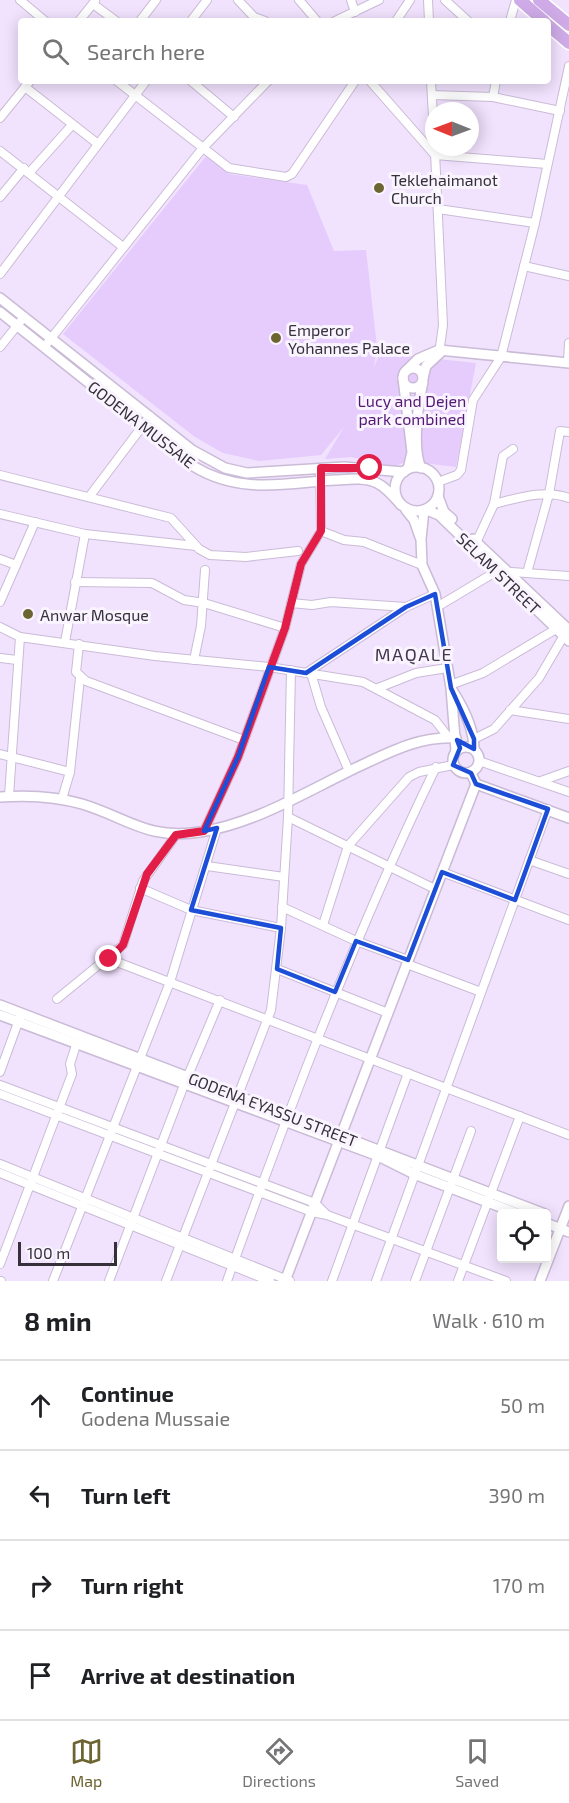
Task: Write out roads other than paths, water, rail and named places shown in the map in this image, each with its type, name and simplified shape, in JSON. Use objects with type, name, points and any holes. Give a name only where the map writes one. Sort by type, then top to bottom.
[{"type":"main road","points":[[518,0],[540,18]]},
{"type":"main road","points":[[539,0],[569,25]]},
{"type":"main road","points":[[551,28],[569,43]]},
{"type":"street","points":[[20,0],[41,18]]},
{"type":"street","points":[[142,18],[156,0]]},
{"type":"street","points":[[193,18],[207,0]]},
{"type":"street","points":[[238,0],[251,18]]},
{"type":"street","points":[[299,0],[314,18]]},
{"type":"street","points":[[351,0],[355,12]]},
{"type":"street","points":[[341,18],[379,0]]},
{"type":"street","points":[[398,18],[410,0]]},
{"type":"street","points":[[428,0],[429,18]]},
{"type":"street","points":[[445,0],[465,18]]},
{"type":"street","points":[[511,18],[518,0]]},
{"type":"street","points":[[82,18],[95,2],[113,18]]},
{"type":"street","points":[[438,482],[457,475],[461,470],[473,400],[501,357],[535,223],[569,66]]},
{"type":"street","points":[[0,118],[28,84],[72,125],[98,144]]},
{"type":"street","points":[[121,84],[229,168],[290,176],[353,84]]},
{"type":"street","points":[[0,274],[144,84]]},
{"type":"street","points":[[201,84],[234,117]]},
{"type":"street","points":[[45,346],[202,149],[265,84]]},
{"type":"street","points":[[373,84],[425,140]]},
{"type":"street","points":[[431,84],[432,102]]},
{"type":"street","points":[[493,97],[495,84]]},
{"type":"street","points":[[432,95],[493,97],[560,111]]},
{"type":"street","points":[[0,197],[72,125]]},
{"type":"street","points":[[0,152],[123,247]]},
{"type":"street","points":[[421,468],[418,448],[419,403],[426,366],[440,351],[443,325],[435,156]]},
{"type":"street","points":[[478,156],[547,164]]},
{"type":"street","points":[[438,209],[535,223]]},
{"type":"street","points":[[524,266],[569,276]]},
{"type":"street","name":"GODENA MUSSAIE","points":[[0,298],[198,453],[231,470],[260,474],[351,467],[406,471]]},
{"type":"street","name":"GODENA MUSSAIE","points":[[0,312],[193,466],[225,481],[261,487],[322,480],[371,480],[382,486],[403,506]]},
{"type":"street","points":[[0,347],[24,317]]},
{"type":"street","points":[[421,539],[414,520],[403,506],[395,488],[406,471],[412,452],[404,375],[418,359],[440,351],[568,363],[569,344]]},
{"type":"street","points":[[404,375],[416,368],[423,380]]},
{"type":"street","points":[[404,375],[411,387],[418,387],[423,380]]},
{"type":"street","points":[[89,497],[150,416]]},
{"type":"street","points":[[527,573],[549,494],[560,431],[569,432]]},
{"type":"street","points":[[475,545],[494,504],[501,462],[513,448]]},
{"type":"street","points":[[204,831],[244,740],[285,628],[301,564],[321,531],[321,468]]},
{"type":"street","points":[[406,471],[421,468],[433,474],[438,482],[438,496],[444,512],[498,567],[437,607]]},
{"type":"street","points":[[0,475],[171,518],[196,546],[210,555],[238,558],[298,551]]},
{"type":"street","points":[[494,504],[530,495],[549,494],[569,498]]},
{"type":"street","points":[[438,496],[425,510],[421,539],[423,565],[435,594],[450,686],[452,738],[456,751],[453,765]]},
{"type":"street","points":[[403,506],[413,511],[425,510]]},
{"type":"street","name":"SELAM STREET","points":[[425,510],[436,512],[475,545]]},
{"type":"street","points":[[0,514],[85,534],[196,546]]},
{"type":"street","points":[[0,602],[35,522]]},
{"type":"street","points":[[321,531],[344,540],[364,542],[423,565]]},
{"type":"street","points":[[65,642],[85,534]]},
{"type":"street","points":[[0,559],[16,564]]},
{"type":"street","name":"SELAM STREET","points":[[498,567],[511,573],[565,631]]},
{"type":"street","name":"SELAM STREET","points":[[498,567],[565,631]]},
{"type":"street","points":[[194,660],[204,603],[206,570]]},
{"type":"street","points":[[511,573],[569,576]]},
{"type":"street","points":[[75,582],[140,581],[152,583],[184,600],[204,603],[285,628]]},
{"type":"street","points":[[309,673],[406,607],[435,594]]},
{"type":"street","points":[[291,603],[331,602],[406,607]]},
{"type":"street","points":[[0,627],[20,637],[194,660],[269,667],[363,682],[435,720],[452,738]]},
{"type":"street","points":[[450,686],[483,673],[565,631]]},
{"type":"street","points":[[474,739],[494,729],[539,678],[565,631]]},
{"type":"street","points":[[20,637],[13,758],[4,796],[62,799],[84,805],[148,831],[176,835],[217,828],[289,801],[398,748],[424,740],[452,738]]},
{"type":"street","points":[[62,799],[70,772],[80,678],[75,665],[79,644]]},
{"type":"street","points":[[0,658],[17,660]]},
{"type":"street","points":[[378,688],[416,672],[447,668]]},
{"type":"street","points":[[166,1281],[268,1019],[277,969],[281,928],[289,801],[291,670]]},
{"type":"street","points":[[309,673],[349,771]]},
{"type":"street","points":[[80,678],[186,720],[244,740]]},
{"type":"street","points":[[450,686],[461,704],[474,739],[474,749],[479,761],[569,792]]},
{"type":"street","points":[[510,710],[569,719]]},
{"type":"street","points":[[456,751],[466,746],[474,749]]},
{"type":"street","points":[[0,754],[70,772]]},
{"type":"street","points":[[471,773],[479,761]]},
{"type":"street","points":[[323,925],[348,846],[409,777],[436,767],[453,765]]},
{"type":"street","points":[[453,765],[459,771],[471,773]]},
{"type":"street","points":[[227,1281],[316,1037],[388,867],[436,767]]},
{"type":"street","points":[[541,781],[569,771]]},
{"type":"street","points":[[0,1164],[31,1181],[132,1222],[234,1263],[287,1280],[476,784],[471,773]]},
{"type":"street","points":[[476,784],[569,818]]},
{"type":"street","points":[[376,1281],[548,809]]},
{"type":"street","points":[[288,817],[435,889]]},
{"type":"street","points":[[52,1281],[170,982],[217,828]]},
{"type":"street","points":[[57,999],[109,959],[123,945],[140,888],[152,866],[176,835]]},
{"type":"street","points":[[529,860],[569,874]]},
{"type":"street","points":[[207,866],[284,877]]},
{"type":"street","points":[[442,872],[569,920]]},
{"type":"street","points":[[140,888],[191,910],[281,928]]},
{"type":"street","points":[[282,907],[356,941],[481,992]]},
{"type":"street","points":[[109,959],[569,1135]]},
{"type":"street","points":[[277,969],[388,1013]]},
{"type":"street","points":[[109,1281],[186,1080],[220,1000]]},
{"type":"street","name":"GODENA EYASSU STREET","points":[[0,1005],[20,1018],[76,1045],[137,1062]]},
{"type":"street","name":"GODENA EYASSU STREET","points":[[0,1016],[20,1018],[340,1138],[416,1169],[450,1188],[528,1209]]},
{"type":"street","points":[[0,1072],[20,1018]]},
{"type":"street","points":[[0,1264],[72,1074],[70,1064],[76,1045]]},
{"type":"street","points":[[332,1281],[408,1074]]},
{"type":"street","points":[[0,1085],[58,1112]]},
{"type":"street","points":[[0,1094],[110,1131],[506,1281]]},
{"type":"street","points":[[458,1281],[520,1116]]},
{"type":"street","points":[[415,1281],[471,1131]]},
{"type":"street","name":"GODENA EYASSU STREET","points":[[416,1169],[454,1178],[510,1209]]},
{"type":"street","points":[[0,1173],[31,1181]]},
{"type":"street","points":[[540,1281],[565,1226],[569,1206]]},
{"type":"street","name":"GODENA EYASSU STREET","points":[[551,1217],[565,1226]]},
{"type":"street","points":[[234,1263],[270,1281]]},
{"type":"place","name":"Teklehaimanot Church","points":[[379,188]]},
{"type":"place","name":"Emperor Yohannes Palace","points":[[276,338]]},
{"type":"place","name":"Anwar Mosque","points":[[28,614]]},
{"type":"district","name":"MAQALE","points":[[414,654]]},
{"type":"park label","name":"Lucy and Dejen park combined","points":[[412,409]]}]
